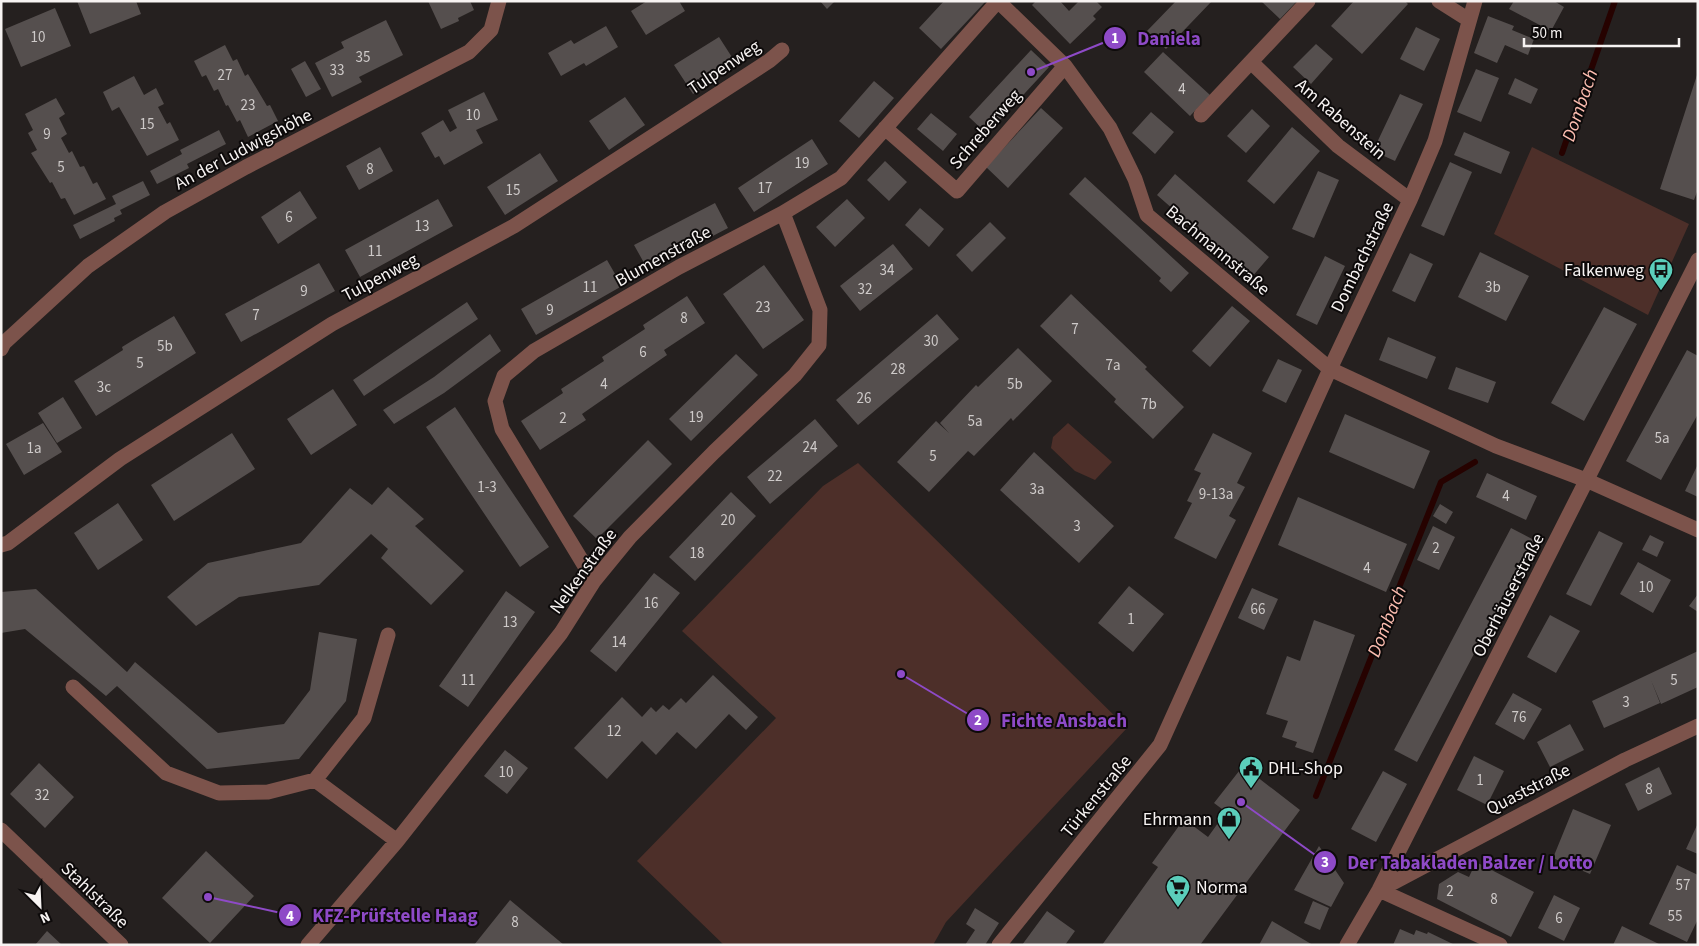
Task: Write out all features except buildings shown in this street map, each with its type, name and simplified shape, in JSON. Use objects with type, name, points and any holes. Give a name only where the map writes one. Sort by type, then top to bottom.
[{"type":"street","name":"An der Ludwigshöhe","points":[[3,346],[88,266],[165,212],[246,167],[469,52],[491,30],[499,1]]},
{"type":"street","name":"Bachmannstraße","points":[[998,1],[1065,66],[1110,128],[1135,179],[1147,215],[1330,369]]},
{"type":"street","name":"Blumenstraße","points":[[594,581],[502,429],[496,401],[504,376],[534,351],[679,267],[783,213],[841,178],[998,1]]},
{"type":"street","points":[[1201,116],[1308,1]]},
{"type":"street","points":[[1439,1],[1469,20]]},
{"type":"street","name":"Dombachstraße","points":[[1261,521],[1410,200],[1435,141],[1475,1]]},
{"type":"street","name":"Tulpenweg","points":[[1,545],[8,543],[120,460],[332,324],[514,226],[769,61],[782,50]]},
{"type":"street","name":"Am Rabenstein","points":[[1251,62],[1338,146],[1410,200]]},
{"type":"street","name":"Schreberweg","points":[[885,128],[957,190],[1065,66]]},
{"type":"street","name":"Nelkenstraße","points":[[308,945],[397,841],[561,633],[594,581],[630,537],[714,452],[795,375],[819,345],[820,310],[783,213]]},
{"type":"street","name":"Oberhäuserstraße","points":[[1347,945],[1379,890],[1429,786],[1554,547],[1698,260]]},
{"type":"street","points":[[1330,369],[1481,439],[1586,480],[1698,530]]},
{"type":"street","name":"Türkenstraße","points":[[999,945],[1160,745],[1261,521]]},
{"type":"street","points":[[73,687],[166,773],[220,793],[268,792],[315,780],[364,718],[388,635]]},
{"type":"street","name":"Quaststraße","points":[[1379,890],[1625,760],[1698,726]]},
{"type":"street","points":[[315,780],[397,841]]},
{"type":"street","name":"Stahlstraße","points":[[1,830],[120,945]]},
{"type":"street","points":[[1379,890],[1500,945]]},
{"type":"shaded area","points":[[1532,147],[1689,224],[1648,315],[1494,234]]},
{"type":"shaded area","points":[[1068,423],[1112,462],[1095,480],[1075,471],[1051,448],[1053,437]]},
{"type":"shaded area","points":[[858,463],[1127,728],[946,922],[933,945],[724,945],[637,861],[776,718],[682,631],[823,486]]},
{"type":"waterway","name":"Dombach","points":[[1562,153],[1615,1]]},
{"type":"waterway","name":"Dombach","points":[[1316,796],[1441,482],[1475,462]]},
{"type":"place","name":"Daniela","points":[[1031,72]]},
{"type":"place","name":"Falkenweg","points":[[1661,291]]},
{"type":"place","name":"Fichte Ansbach","points":[[901,674]]},
{"type":"place","name":"DHL-Shop","points":[[1251,789]]},
{"type":"place","name":"Der Tabakladen Balzer / Lotto","points":[[1241,802]]},
{"type":"place","name":"Ehrmann","points":[[1229,840]]},
{"type":"place","name":"KFZ-Prüfstelle Haag","points":[[208,897]]},
{"type":"place","name":"Norma","points":[[1178,908]]}]
